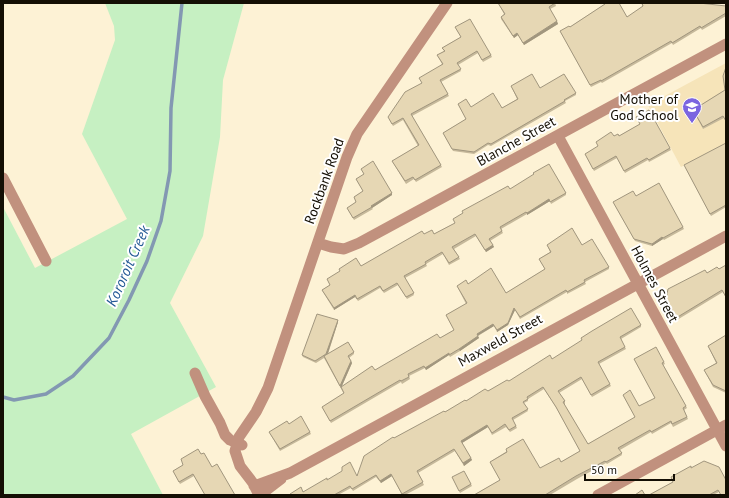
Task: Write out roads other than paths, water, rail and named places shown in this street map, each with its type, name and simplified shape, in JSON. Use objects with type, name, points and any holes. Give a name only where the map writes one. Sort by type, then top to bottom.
[{"type":"street","name":"Rockbank Road","points":[[239,444],[245,440],[261,417],[267,401],[268,388],[347,157],[357,134],[448,3]]},
{"type":"street","name":"Blanche Street","points":[[318,244],[344,249],[359,244],[726,44]]},
{"type":"street","name":"Holmes Street","points":[[558,136],[638,283],[722,427],[726,446]]},
{"type":"street","points":[[3,178],[46,261]]},
{"type":"street","name":"Maxweld Street","points":[[257,490],[726,236]]},
{"type":"street","points":[[195,373],[225,435],[230,440],[239,444],[257,490]]},
{"type":"street","points":[[598,495],[722,427]]},
{"type":"waterway","name":"Kororoit Creek","points":[[3,397],[14,400],[46,394],[73,376],[109,338],[147,261],[161,221],[170,171],[171,108],[182,3]]},
{"type":"place","name":"Mother of God School","points":[[692,124]]}]
